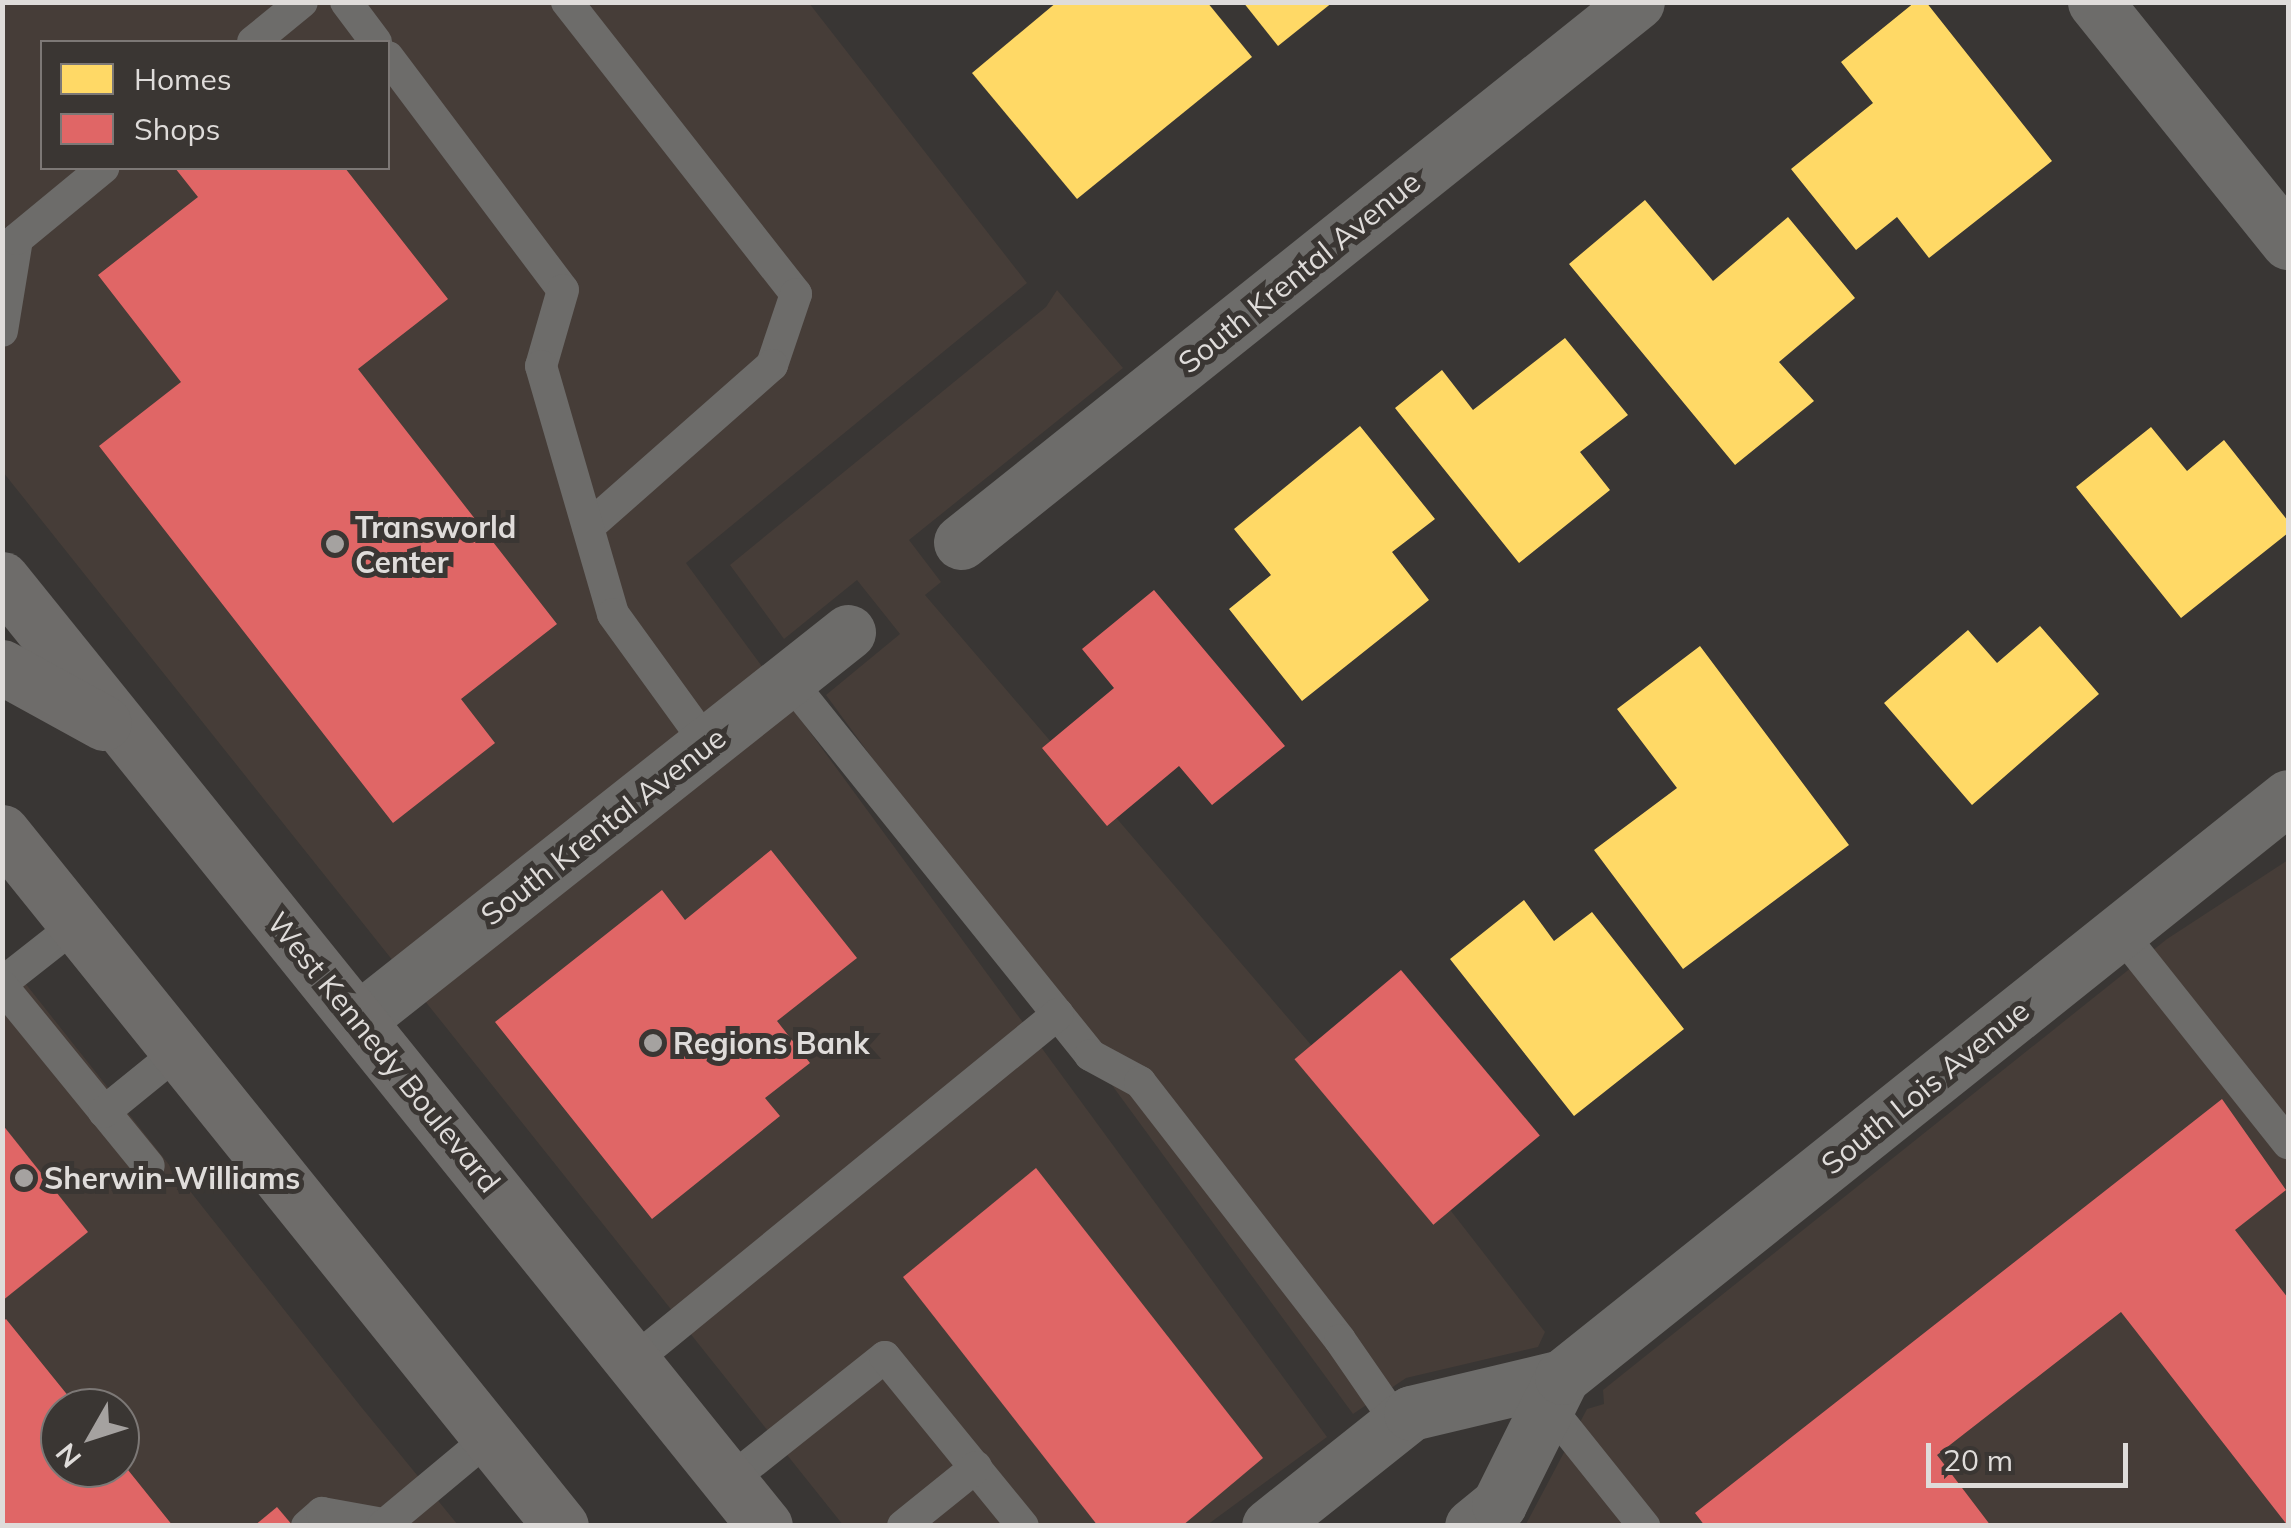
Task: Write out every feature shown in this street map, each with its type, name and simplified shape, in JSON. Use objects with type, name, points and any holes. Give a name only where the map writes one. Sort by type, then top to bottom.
[{"type":"main road","name":"West Kennedy Boulevard","points":[[2,579],[765,1526]]},
{"type":"main road","points":[[2,667],[129,736]]},
{"type":"main road","points":[[2,832],[561,1526]]},
{"type":"street","name":"South Krental Avenue","points":[[961,542],[1637,2]]},
{"type":"street","points":[[2095,2],[2288,242]]},
{"type":"street","name":"South Krental Avenue","points":[[358,1020],[848,632]]},
{"type":"street","name":"South Lois Avenue","points":[[1472,1526],[1499,1504],[1555,1392],[2288,798]]},
{"type":"street","name":"South Lois Avenue","points":[[1269,1526],[1411,1413],[1555,1392]]},
{"type":"lane","points":[[346,2],[374,40]]},
{"type":"lane","points":[[567,2],[796,294],[772,365],[588,527]]},
{"type":"lane","points":[[255,40],[296,4]]},
{"type":"lane","points":[[390,61],[563,290],[542,366],[613,614],[707,744]]},
{"type":"lane","points":[[2,332],[17,239],[101,170]]},
{"type":"lane","points":[[788,680],[1090,1054],[1140,1082],[1340,1340],[1398,1424]]},
{"type":"lane","points":[[77,924],[2,984],[149,1166]]},
{"type":"lane","points":[[2120,932],[2288,1142]]},
{"type":"lane","points":[[632,1362],[1058,1014]]},
{"type":"lane","points":[[104,1112],[179,1051]]},
{"type":"lane","points":[[729,1481],[886,1357],[1022,1526]]},
{"type":"lane","points":[[1555,1392],[1644,1526]]},
{"type":"lane","points":[[306,1526],[322,1513],[383,1525],[490,1438]]},
{"type":"lane","points":[[903,1526],[976,1467]]},
{"type":"shaded area","points":[[3,3],[809,3],[1027,283],[686,563],[1327,1437],[1207,1525],[843,1525],[3,472]]},
{"type":"shaded area","points":[[1057,290],[1123,368],[909,540],[941,582],[925,595],[1427,1180],[1545,1332],[1538,1347],[1406,1378],[1353,1414],[826,695],[900,634],[857,580],[784,639],[730,565],[1046,307]]},
{"type":"shaded area","points":[[2288,860],[2288,1525],[1525,1526],[1587,1409],[1604,1404],[1603,1390],[2167,939]]},
{"type":"shaded area","points":[[2,954],[362,1408],[458,1525],[3,1525]]},
{"type":"building: Homes","points":[[1057,2],[1207,2],[1252,57],[1077,199],[972,73]]},
{"type":"building: Homes","points":[[1243,2],[1333,2],[1278,46]]},
{"type":"building: Homes","points":[[1915,2],[1926,2],[2052,161],[1929,258],[1897,217],[1856,250],[1791,169],[1873,103],[1841,62]]},
{"type":"building: Homes","points":[[1645,200],[1713,281],[1788,217],[1855,298],[1779,362],[1814,401],[1735,465],[1569,264]]},
{"type":"building: Homes","points":[[1565,338],[1628,415],[1580,452],[1610,490],[1519,563],[1395,408],[1442,370],[1473,410]]},
{"type":"building: Homes","points":[[1360,426],[1435,519],[1392,552],[1429,600],[1302,701],[1229,609],[1271,575],[1234,529]]},
{"type":"building: Homes","points":[[2151,427],[2187,471],[2224,440],[2288,521],[2288,533],[2181,618],[2076,487]]},
{"type":"building: Homes","points":[[2040,626],[2099,694],[1972,805],[1884,703],[1968,630],[1997,663]]},
{"type":"building: Homes","points":[[1700,646],[1849,845],[1683,969],[1594,850],[1677,788],[1617,709]]},
{"type":"building: Homes","points":[[1524,900],[1554,941],[1592,912],[1684,1029],[1574,1116],[1450,959]]},
{"type":"building: Shops","name":"Transworld Center","points":[[177,170],[347,170],[448,299],[358,369],[557,624],[461,699],[495,743],[393,823],[99,446],[181,382],[98,275],[198,197]]},
{"type":"building: Shops","points":[[1154,590],[1285,746],[1212,805],[1179,766],[1107,826],[1042,748],[1114,688],[1082,649]]},
{"type":"building: Shops","name":"Regions Bank","points":[[771,850],[857,958],[777,1021],[810,1063],[765,1098],[780,1116],[652,1219],[495,1022],[662,890],[685,920]]},
{"type":"building: Shops","points":[[1401,970],[1540,1135],[1433,1225],[1295,1059]]},
{"type":"building: Shops","points":[[2222,1099],[2286,1190],[2235,1230],[2288,1298],[2288,1526],[2121,1312],[1937,1455],[1991,1526],[1705,1526],[1695,1513]]},
{"type":"building: Shops","name":"Sherwin-Williams","points":[[2,1124],[88,1232],[2,1301]]},
{"type":"building: Shops","points":[[1036,1168],[1263,1458],[1182,1526],[1098,1526],[903,1277]]},
{"type":"building: Shops","points":[[6,1319],[62,1388],[40,1388],[40,1488],[140,1488],[140,1485],[173,1526],[2,1526],[2,1322]]},
{"type":"building: Shops","points":[[277,1507],[293,1526],[254,1526]]},
{"type":"place","name":"Transworld Center","points":[[335,544]]},
{"type":"place","name":"Regions Bank","points":[[653,1043]]},
{"type":"place","name":"Sherwin-Williams","points":[[24,1178]]}]
